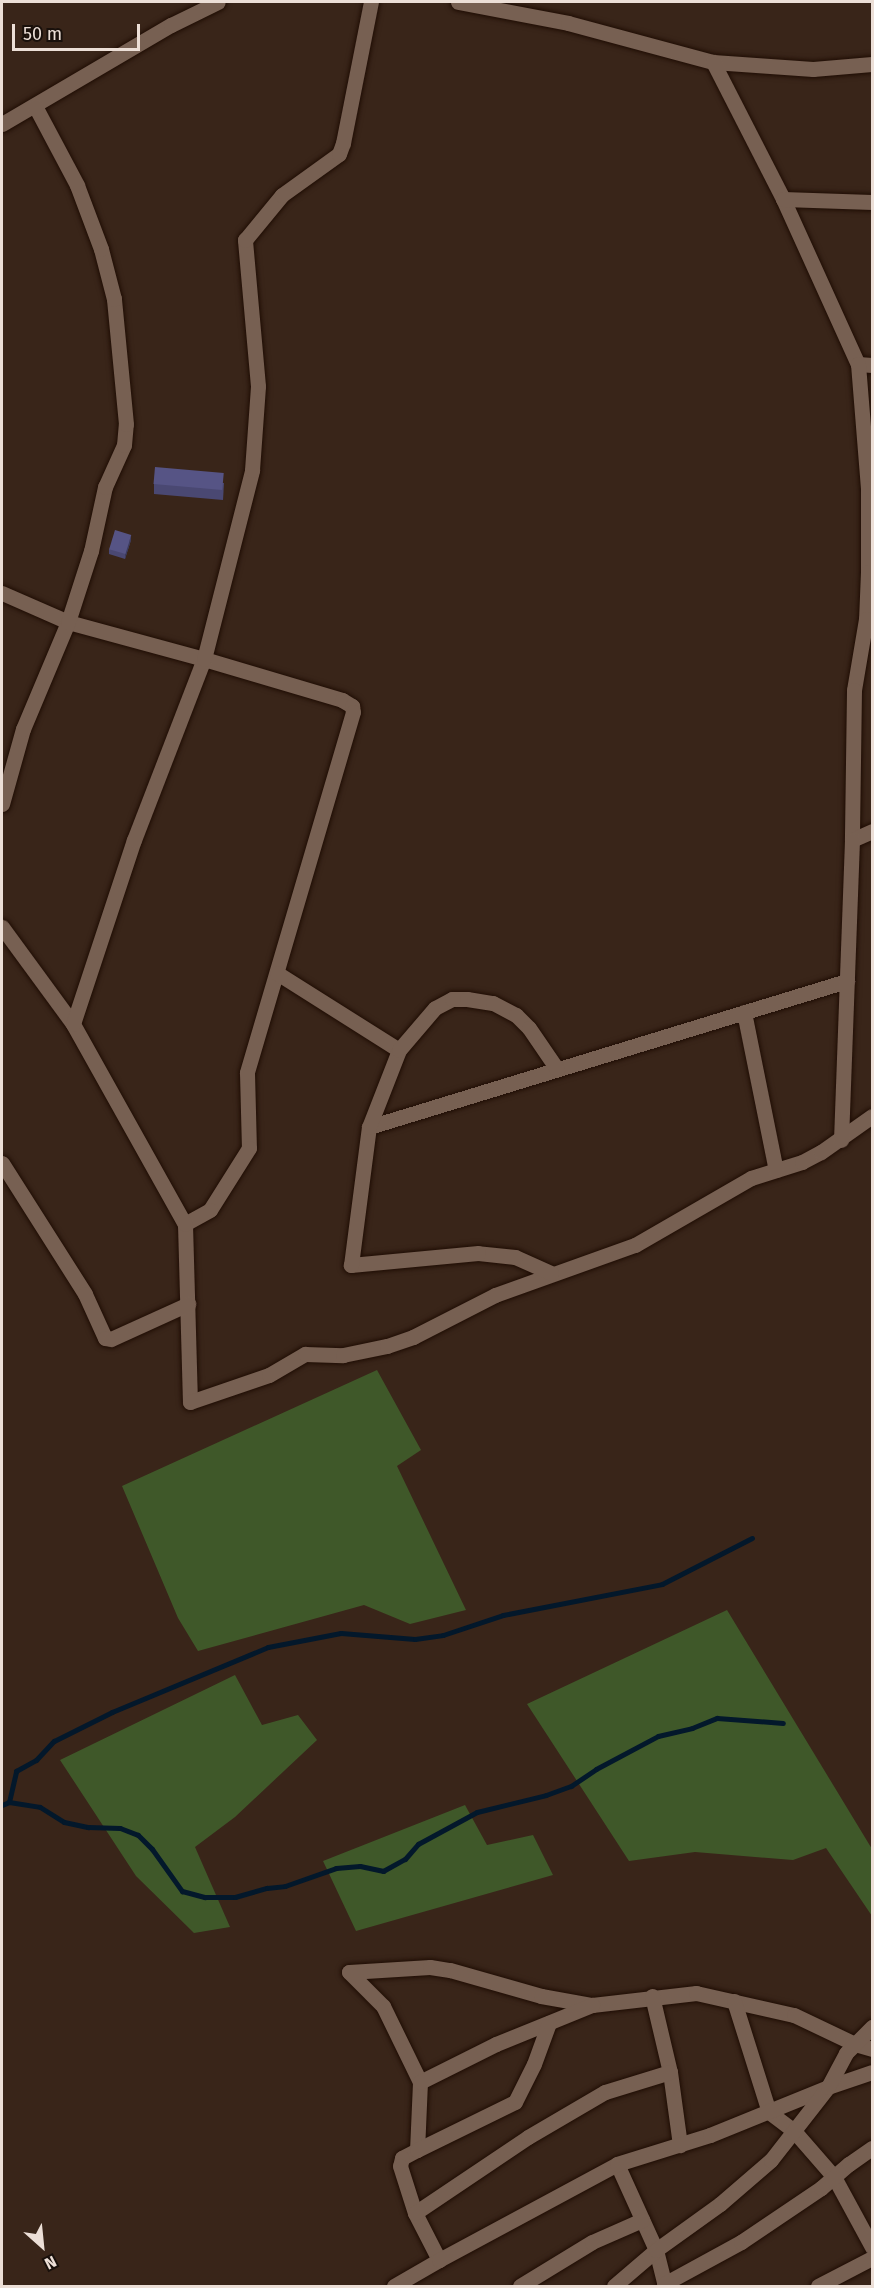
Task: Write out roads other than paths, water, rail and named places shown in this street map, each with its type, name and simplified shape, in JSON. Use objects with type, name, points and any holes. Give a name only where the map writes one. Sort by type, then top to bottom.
[{"type":"street","points":[[2,124],[171,25],[218,2]]},
{"type":"street","points":[[73,1024],[134,840],[204,659],[252,471],[258,386],[245,240],[282,195],[339,154],[371,2]]},
{"type":"street","points":[[458,2],[568,23],[713,62],[813,69],[873,64]]},
{"type":"street","points":[[713,62],[866,364],[868,572],[866,619],[855,690],[851,761],[852,840],[841,1140]]},
{"type":"street","points":[[2,804],[23,729],[68,622],[91,551],[105,487],[124,446],[126,424],[114,299],[101,249],[77,184],[35,106]]},
{"type":"street","points":[[783,199],[873,202]]},
{"type":"street","points":[[2,593],[68,622],[204,659],[342,700],[352,706],[353,712],[248,1073],[249,1148],[210,1210],[185,1224]]},
{"type":"street","points":[[852,840],[873,831]]},
{"type":"street","points":[[2,927],[73,1024],[185,1224],[190,1402],[270,1375],[305,1354],[343,1354],[387,1346],[413,1337],[495,1295],[552,1273],[593,1262],[635,1245],[662,1232],[721,1193],[751,1178],[802,1162],[841,1140],[873,1116]]},
{"type":"street","points":[[277,973],[399,1050]]},
{"type":"street","points":[[369,1127],[847,981]]},
{"type":"street","points":[[552,1273],[529,1261],[486,1254],[351,1265],[369,1127],[399,1050],[435,1008],[452,999],[493,1003],[516,1015],[529,1028],[556,1069]]},
{"type":"street","points":[[744,1012],[776,1170]]},
{"type":"street","points":[[2,1163],[85,1294],[105,1338],[111,1339],[188,1304]]},
{"type":"street","points":[[417,2150],[420,2082],[383,2006],[349,1972],[440,1968],[541,1996],[592,2005]]},
{"type":"street","points":[[420,2082],[496,2044],[592,2005],[686,1992],[794,2015],[855,2044],[873,2049]]},
{"type":"street","points":[[652,1996],[669,2072],[680,2145]]},
{"type":"street","points":[[734,2001],[769,2112],[794,2131],[834,2177],[873,2247]]},
{"type":"street","points":[[439,2260],[415,2213],[400,2162],[402,2158],[417,2150],[514,2102],[520,2095],[534,2064],[549,2023]]},
{"type":"street","points":[[614,2286],[656,2250],[720,2204],[771,2160],[828,2087],[837,2068],[855,2044],[873,2027]]},
{"type":"street","points":[[415,2213],[528,2137],[605,2092],[669,2072]]},
{"type":"street","points":[[394,2286],[617,2164],[680,2145],[828,2087],[873,2072]]},
{"type":"street","points":[[617,2164],[656,2250],[665,2285],[741,2242],[873,2148]]},
{"type":"street","points":[[520,2286],[592,2242],[642,2220]]},
{"type":"street","points":[[818,2286],[873,2258]]},
{"type":"waterway","points":[[9,1802],[16,1771],[36,1760],[54,1741],[112,1712],[268,1647],[341,1633],[415,1639],[443,1635],[503,1615],[662,1584],[752,1538]]},
{"type":"waterway","points":[[2,1805],[9,1802],[40,1807],[64,1822],[88,1827],[120,1828],[138,1835],[152,1849],[182,1891],[205,1897],[235,1897],[267,1888],[285,1886],[336,1868],[360,1866],[383,1871],[405,1859],[418,1844],[477,1812],[546,1795],[571,1786],[596,1769],[658,1736],[692,1728],[717,1718],[783,1723]]}]
